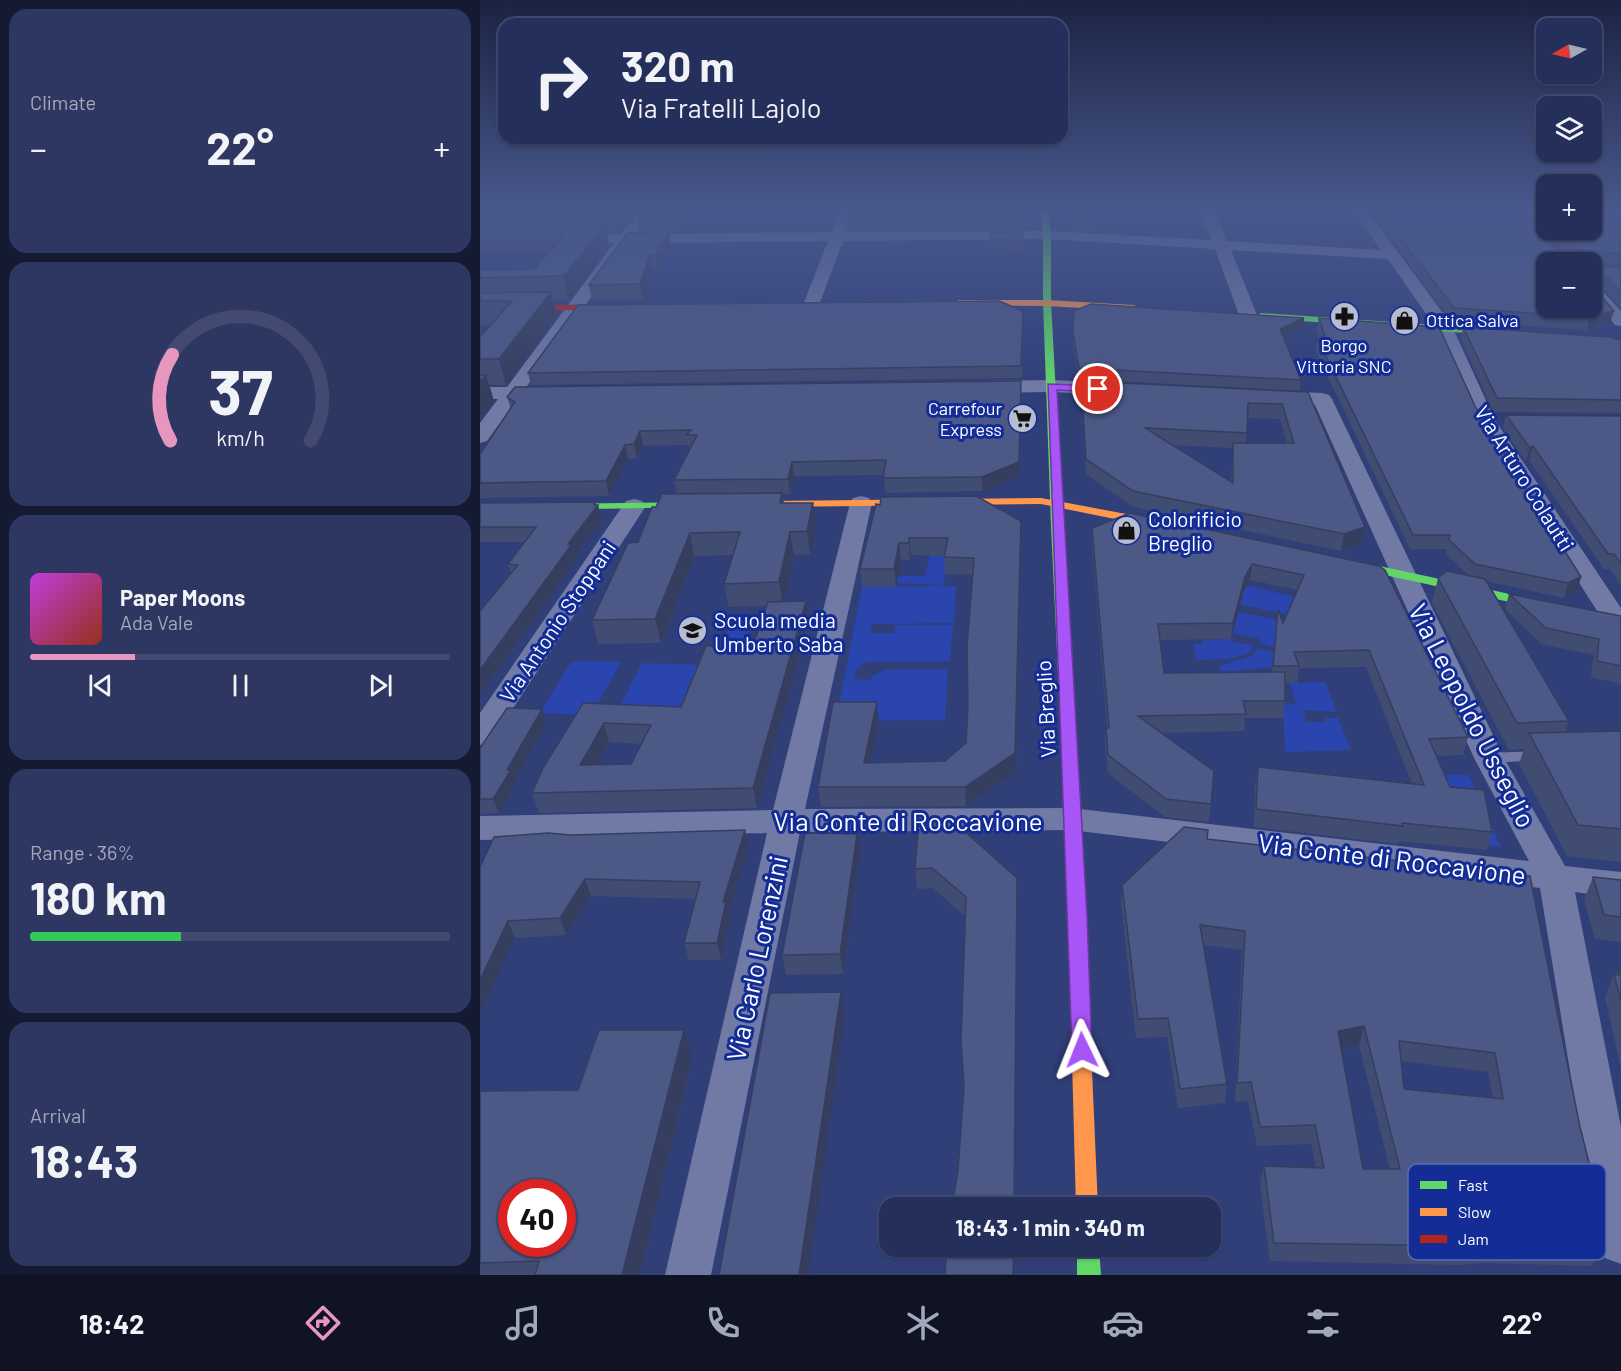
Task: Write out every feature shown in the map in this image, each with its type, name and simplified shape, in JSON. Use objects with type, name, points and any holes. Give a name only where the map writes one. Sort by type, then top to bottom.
[{"type":"street","points":[[480,437],[603,268]]},
{"type":"street","points":[[811,305],[826,268]]},
{"type":"street","name":"Via Breglio","points":[[1047,268],[1071,819],[1078,915],[1087,1197]]},
{"type":"street","points":[[1228,268],[1242,315],[1518,333]]},
{"type":"street","name":"Via Arturo Colautti","points":[[1402,268],[1444,328],[1485,420],[1619,622]]},
{"type":"street","points":[[1602,300],[1621,321]]},
{"type":"street","points":[[948,303],[1047,303],[1146,309]]},
{"type":"street","points":[[480,309],[633,307]]},
{"type":"street","points":[[966,387],[1133,390]]},
{"type":"street","points":[[480,393],[571,392]]},
{"type":"street","name":"Via Leopoldo Usseglio","points":[[1261,396],[1322,399],[1402,575],[1490,758],[1555,878],[1621,1242]]},
{"type":"street","points":[[1485,420],[1508,420]]},
{"type":"street","points":[[753,504],[1016,500],[1056,502],[1179,528]]},
{"type":"street","name":"Via Carlo Lorenzini","points":[[688,1275],[786,821],[861,502]]},
{"type":"street","points":[[480,508],[718,505]]},
{"type":"street","name":"Via Antonio Stoppani","points":[[480,735],[634,506]]},
{"type":"street","points":[[1329,560],[1619,622]]},
{"type":"street","name":"Via Conte di Roccavione","points":[[484,835],[786,821],[1071,819],[1621,885]]},
{"type":"street","points":[[1088,1257],[1089,1275]]},
{"type":"lane","points":[[1490,758],[1549,756]]},
{"type":"shaded area","points":[[930,555],[949,556],[943,585],[897,583],[898,576],[925,576]]},
{"type":"shaded area","points":[[1245,585],[1299,598],[1291,616],[1240,604]]},
{"type":"shaded area","points":[[956,586],[954,623],[872,624],[870,633],[894,633],[895,625],[953,625],[950,661],[866,662],[857,669],[853,679],[871,680],[872,676],[885,670],[948,669],[945,720],[836,721],[862,587]]},
{"type":"shaded area","points":[[1238,612],[1288,622],[1273,656],[1272,667],[1220,672],[1220,666],[1254,655],[1256,648],[1274,652],[1276,648],[1260,643],[1260,639],[1233,633]]},
{"type":"shaded area","points":[[751,621],[738,665],[710,664],[733,622]]},
{"type":"shaded area","points":[[1231,639],[1253,646],[1250,653],[1229,659],[1196,660],[1194,644],[1203,644],[1202,640]]},
{"type":"shaded area","points":[[572,661],[621,662],[591,715],[540,713]]},
{"type":"shaded area","points":[[642,663],[699,665],[674,722],[613,720]]},
{"type":"shaded area","points":[[1325,682],[1337,712],[1303,710],[1306,722],[1326,722],[1325,718],[1338,718],[1351,750],[1285,752],[1283,705],[1296,704],[1290,683]]},
{"type":"shaded area","points":[[1433,775],[1469,775],[1501,847],[1486,845]]},
{"type":"building","points":[[570,268],[564,276],[480,278],[480,270]]},
{"type":"building","points":[[601,268],[645,268],[640,284],[589,285]]},
{"type":"building","points":[[1424,268],[1536,268],[1536,313],[1454,308]]},
{"type":"building","points":[[1602,268],[1621,268],[1621,292],[1602,272]]},
{"type":"building","points":[[551,292],[499,359],[480,359],[480,337],[512,301],[480,301],[480,293]]},
{"type":"building","points":[[1602,297],[1614,311],[1602,314]]},
{"type":"building","points":[[999,301],[1023,311],[1021,366],[528,373],[578,305]]},
{"type":"building","points":[[1091,304],[1304,318],[1280,329],[1301,380],[1079,368],[1073,332],[1074,311]]},
{"type":"building","points":[[1319,318],[1439,327],[1476,408],[1581,577],[1568,583],[1475,564],[1449,540],[1450,535],[1413,535],[1318,340],[1326,340]]},
{"type":"building","points":[[1463,327],[1610,337],[1621,340],[1621,400],[1497,398]]},
{"type":"building","points":[[1021,381],[1019,462],[982,477],[883,478],[886,460],[792,462],[788,479],[674,480],[697,435],[686,435],[691,430],[640,431],[634,444],[625,445],[606,481],[480,483],[480,454],[515,402],[507,397],[515,387]]},
{"type":"building","points":[[1081,381],[1308,392],[1365,527],[1344,534],[1133,491],[1086,459]],"holes":[[[1248,403],[1282,404],[1294,443],[1233,443],[1233,483],[1145,428],[1247,433]]]},
{"type":"building","points":[[1506,415],[1621,416],[1621,563],[1614,554],[1608,554],[1533,446],[1530,448]]},
{"type":"building","points":[[782,493],[780,503],[813,503],[807,531],[790,532],[779,582],[724,584],[740,532],[690,533],[655,619],[592,620],[628,543],[638,542],[652,507],[656,507],[662,494]]},
{"type":"building","points":[[976,496],[1021,521],[1015,753],[965,787],[818,787],[833,702],[877,702],[864,763],[945,761],[966,743],[967,647],[974,558],[944,557],[948,538],[909,538],[909,543],[899,543],[894,569],[860,569],[876,504],[880,505],[881,497]]},
{"type":"building","points":[[595,502],[594,505],[598,505],[568,544],[572,544],[480,670],[480,611],[518,565],[508,564],[536,527],[480,527],[480,503]]},
{"type":"building","points":[[1130,513],[1379,566],[1385,570],[1468,737],[1429,739],[1450,787],[1484,790],[1492,832],[1402,823],[1403,826],[1256,809],[1258,767],[1424,785],[1369,650],[1294,652],[1299,666],[1273,666],[1278,609],[1283,623],[1304,575],[1252,564],[1245,577],[1233,623],[1158,624],[1164,673],[1285,672],[1285,701],[1243,701],[1246,714],[1138,716],[1214,771],[1211,804],[1166,799],[1108,755],[1106,728],[1109,728],[1092,528]]},
{"type":"building","points":[[1447,571],[1485,579],[1569,721],[1517,723],[1438,578]]},
{"type":"building","points":[[1509,594],[1621,616],[1621,666],[1597,661],[1599,639],[1546,628]]},
{"type":"building","points":[[806,601],[753,788],[532,793],[543,768],[583,703],[681,707],[706,646],[753,646],[768,602]],"holes":[[[604,723],[651,725],[631,764],[580,765]]]},
{"type":"building","points":[[507,708],[542,709],[507,770],[511,770],[493,799],[480,799],[480,748]]},
{"type":"building","points":[[1621,731],[1621,829],[1578,825],[1529,733]]},
{"type":"building","points":[[1184,827],[1208,830],[1207,839],[1530,876],[1589,1164],[1408,1164],[1408,1245],[1274,1243],[1264,1166],[1324,1168],[1315,1125],[1260,1127],[1251,1082],[1237,1083],[1245,931],[1200,925],[1227,1084],[1180,1089],[1168,1018],[1138,1019],[1122,885]],"holes":[[[1364,1026],[1400,1169],[1363,1169],[1338,1031]],[[1399,1041],[1495,1053],[1503,1099],[1404,1089]]]},
{"type":"building","points":[[962,829],[1017,878],[1014,1197],[954,1197],[964,1087],[961,1041],[966,897],[932,868],[915,869],[918,830]]},
{"type":"building","points":[[745,830],[723,902],[726,902],[717,943],[684,943],[700,882],[585,879],[560,918],[508,921],[480,980],[480,867],[494,837],[548,833],[571,835]]},
{"type":"building","points":[[805,833],[857,834],[840,954],[782,955]]},
{"type":"building","points":[[1593,877],[1621,880],[1621,917],[1604,915]]},
{"type":"building","points":[[1618,972],[1621,972],[1621,1001],[1614,974],[1619,975]]},
{"type":"building","points":[[841,992],[799,1275],[719,1275],[770,993]]},
{"type":"building","points":[[599,1030],[684,1030],[622,1275],[535,1275],[539,1261],[480,1263],[480,1091],[578,1090]]},
{"type":"building","points":[[946,1257],[1014,1257],[1013,1275],[945,1275]]},
{"type":"traffic: fast","points":[[1047,268],[1057,526],[1074,840]]},
{"type":"traffic: fast","points":[[1261,316],[1508,333]]},
{"type":"traffic: fast","points":[[480,508],[700,505]]},
{"type":"traffic: fast","points":[[1342,562],[1621,622]]},
{"type":"traffic: fast","points":[[1088,1257],[1089,1275]]},
{"type":"traffic: slow","points":[[958,303],[1047,303],[1134,308]]},
{"type":"traffic: slow","points":[[770,504],[1041,501],[1169,526]]},
{"type":"traffic: slow","points":[[1074,840],[1087,1197]]},
{"type":"traffic: jam","points":[[480,309],[621,307]]},
{"type":"place","name":"Borgo Vittoria SNC","points":[[1344,316]]},
{"type":"place","name":"Ottica Salva","points":[[1405,320]]},
{"type":"place","name":"Carrefour Express","points":[[1023,418]]},
{"type":"place","name":"Colorificio Breglio","points":[[1127,530]]},
{"type":"place","name":"Scuola media Umberto Saba","points":[[693,631]]},
{"type":"route","points":[[1082,1050],[1078,915],[1070,797],[1052,387],[1098,389]]}]
